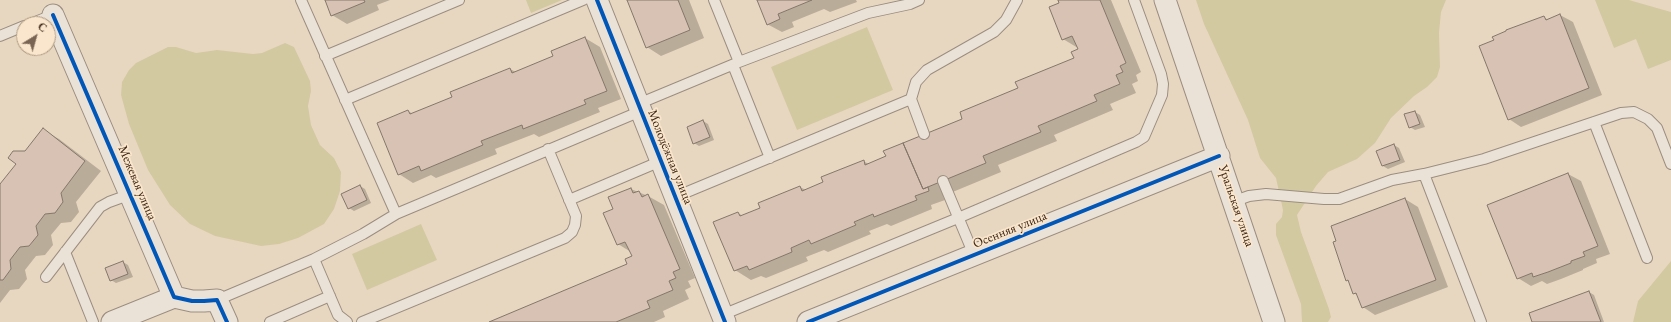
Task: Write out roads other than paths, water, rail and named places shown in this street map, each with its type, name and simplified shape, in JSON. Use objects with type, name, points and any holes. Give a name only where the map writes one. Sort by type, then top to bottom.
[{"type":"street","name":"Молодёжная улица","points":[[597,0],[724,319]]},
{"type":"street","name":"Уральская улица","points":[[1165,0],[1274,322]]},
{"type":"street","name":"Межевая улица","points":[[53,15],[174,296]]},
{"type":"street","name":"Осенняя улица","points":[[808,322],[1219,156]]},
{"type":"street","points":[[112,322],[174,296],[192,301],[204,302],[217,300],[227,322]]},
{"type":"lane","points":[[302,0],[325,56],[396,214]]},
{"type":"lane","points":[[325,56],[459,0]]},
{"type":"lane","points":[[345,100],[583,0]]},
{"type":"lane","points":[[714,0],[770,158]]},
{"type":"lane","points":[[217,300],[314,258],[363,234],[396,214],[548,149],[736,64],[868,13],[910,4],[919,0]]},
{"type":"lane","points":[[924,134],[910,99],[916,82],[927,70],[994,32],[1006,20],[1017,0]]},
{"type":"lane","points":[[724,319],[1136,142],[1144,137],[1162,95],[1163,84],[1161,74],[1134,0]]},
{"type":"lane","points":[[0,36],[16,29]]},
{"type":"lane","points":[[675,197],[910,99]]},
{"type":"lane","points":[[1234,201],[1249,196],[1266,194],[1339,199],[1392,180],[1424,174],[1484,159],[1621,113],[1634,112],[1648,118],[1657,128],[1671,164]]},
{"type":"lane","points":[[1594,122],[1647,258]]},
{"type":"lane","points":[[362,322],[565,238],[572,232],[576,225],[576,216],[548,149]]},
{"type":"lane","points":[[569,200],[661,161]]},
{"type":"lane","points":[[1424,174],[1481,322]]},
{"type":"lane","points":[[943,181],[974,255]]},
{"type":"lane","points":[[46,277],[100,208],[109,202],[131,194]]},
{"type":"lane","points":[[65,252],[93,322]]},
{"type":"lane","points":[[314,258],[338,315],[347,322]]},
{"type":"lane","points":[[270,322],[330,296]]}]
